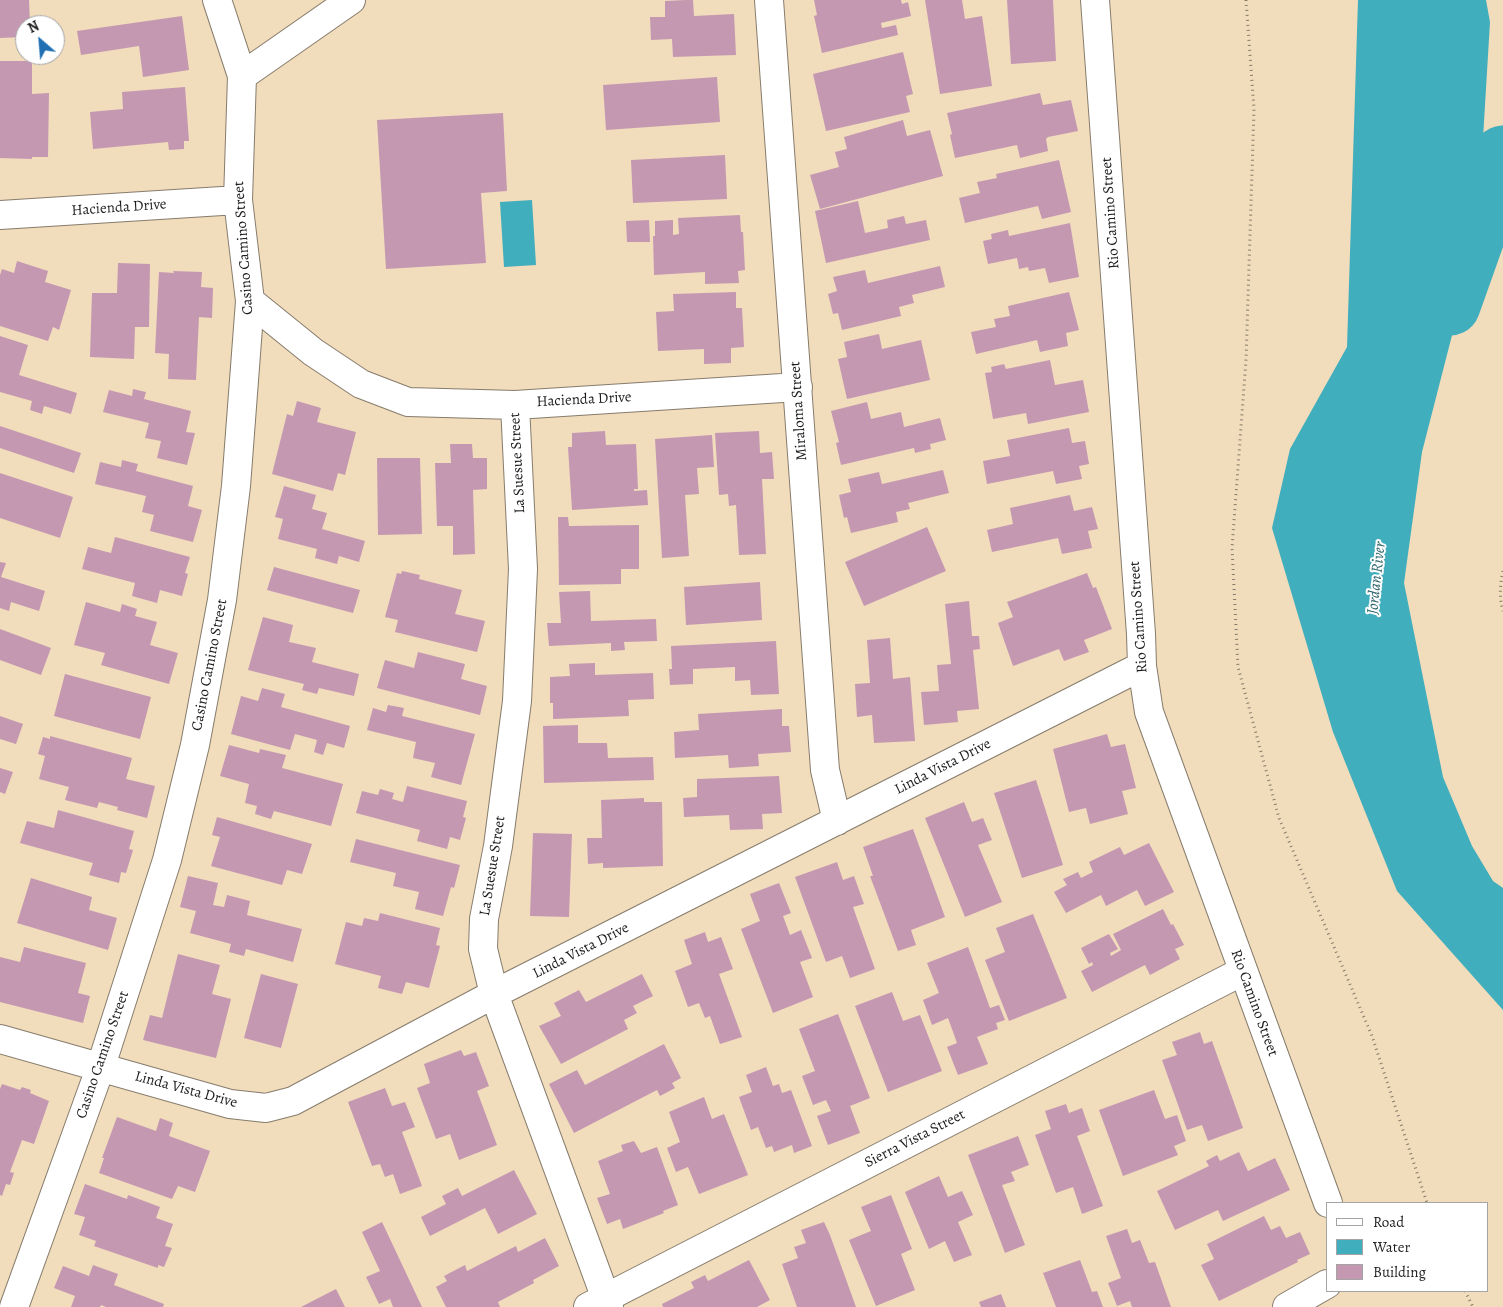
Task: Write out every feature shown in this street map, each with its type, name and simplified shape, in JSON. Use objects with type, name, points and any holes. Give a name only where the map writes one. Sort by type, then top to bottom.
[{"type":"street","name":"Casino Camino Street","points":[[14,1307],[101,1066],[167,860],[195,745],[222,600],[236,486],[250,301],[238,200],[242,76],[217,0]]},
{"type":"street","points":[[242,76],[351,0]]},
{"type":"street","name":"Miraloma Street","points":[[769,0],[825,770],[837,821]]},
{"type":"street","name":"Rio Camino Street","points":[[1095,0],[1142,666],[1149,712],[1328,1202]]},
{"type":"street","name":"Hacienda Drive","points":[[0,215],[238,200]]},
{"type":"street","name":"Hacienda Drive","points":[[250,301],[313,352],[361,384],[408,402],[515,405],[798,387]]},
{"type":"street","name":"La Suesue Street","points":[[515,405],[523,569],[517,701],[498,846],[484,919],[483,949],[494,994],[601,1304]]},
{"type":"street","name":"Linda Vista Drive","points":[[0,1039],[230,1104],[266,1108],[294,1101],[494,994],[1142,666]]},
{"type":"street","name":"Sierra Vista Street","points":[[601,1304],[1243,971]]},
{"type":"street","points":[[1287,1307],[1326,1285]]},
{"type":"path","points":[[1246,0],[1254,108],[1246,360],[1232,548],[1238,667],[1279,818],[1372,1036],[1427,1202]]},
{"type":"path","points":[[1503,571],[1500,586],[1500,603],[1503,611]]},
{"type":"path","points":[[1466,1292],[1473,1307]]},
{"type":"water","points":[[1358,0],[1486,0],[1490,22],[1477,238],[1422,452],[1404,583],[1443,777],[1472,846],[1493,881],[1503,888],[1503,1010],[1397,891],[1333,732],[1272,528],[1290,449],[1347,347]]},
{"type":"water","points":[[532,200],[536,265],[504,267],[500,202]]},
{"type":"building","points":[[0,0],[29,0],[30,15],[15,15],[15,37],[0,38]]},
{"type":"building","points":[[693,0],[694,16],[734,14],[736,55],[673,57],[672,39],[651,40],[650,17],[665,17],[665,1]]},
{"type":"building","points":[[814,0],[901,0],[902,4],[908,2],[911,16],[881,23],[882,28],[896,25],[898,35],[822,53],[814,16],[817,15]]},
{"type":"building","points":[[925,0],[962,0],[965,19],[982,16],[992,86],[940,94]]},
{"type":"building","points":[[1007,0],[1053,0],[1056,61],[1011,64]]},
{"type":"building","points":[[182,16],[189,70],[143,77],[139,46],[81,55],[77,31]]},
{"type":"building","points":[[903,52],[913,94],[906,96],[910,112],[826,131],[813,74]]},
{"type":"building","points":[[0,61],[15,61],[15,65],[32,65],[32,94],[49,93],[48,157],[32,157],[32,159],[0,158]]},
{"type":"building","points":[[717,77],[720,122],[606,130],[603,85]]},
{"type":"building","points":[[185,87],[189,141],[184,141],[184,149],[169,150],[168,142],[93,149],[90,112],[123,109],[122,92]]},
{"type":"building","points":[[1040,93],[1043,105],[1071,100],[1078,131],[1048,137],[1046,139],[1048,151],[1020,158],[1017,145],[955,158],[947,113]]},
{"type":"building","points":[[503,113],[507,191],[481,193],[486,263],[386,269],[377,120]]},
{"type":"building","points":[[903,120],[907,136],[930,130],[943,176],[820,209],[810,175],[839,167],[835,152],[847,149],[844,137]]},
{"type":"building","points":[[725,155],[727,199],[633,203],[631,160]]},
{"type":"building","points":[[1059,160],[1071,212],[1042,219],[1038,206],[965,223],[959,198],[980,193],[977,182],[997,178],[996,174]]},
{"type":"building","points":[[858,201],[865,233],[888,228],[887,220],[904,216],[906,224],[926,220],[930,240],[826,263],[815,211]]},
{"type":"building","points":[[740,215],[745,270],[738,271],[739,283],[705,284],[705,272],[654,275],[653,236],[655,236],[655,221],[673,220],[673,235],[679,234],[678,218]]},
{"type":"building","points":[[649,220],[650,242],[627,242],[626,221]]},
{"type":"building","points":[[1070,223],[1079,277],[1049,283],[1045,268],[1029,271],[1028,267],[1019,269],[1017,258],[988,264],[983,241],[992,239],[991,234],[1008,230],[1009,236]]},
{"type":"building","points":[[17,261],[48,271],[45,282],[71,290],[59,330],[53,327],[48,341],[0,326],[0,275],[2,269],[14,273]]},
{"type":"building","points":[[118,263],[150,264],[149,327],[135,327],[134,359],[90,357],[92,293],[117,293]]},
{"type":"building","points":[[940,266],[945,287],[912,295],[914,303],[899,307],[901,316],[842,330],[838,313],[833,314],[828,294],[837,291],[833,277],[865,270],[868,283]]},
{"type":"building","points":[[173,271],[202,272],[201,287],[213,288],[212,318],[199,317],[196,380],[168,379],[169,354],[155,353],[159,272],[174,273]]},
{"type":"building","points":[[736,292],[736,308],[742,308],[744,347],[731,348],[731,363],[704,364],[704,349],[658,351],[656,312],[674,311],[673,294]]},
{"type":"building","points":[[1069,292],[1079,330],[1066,333],[1068,346],[1040,352],[1037,340],[976,354],[971,332],[996,327],[994,319],[1010,316],[1008,306]]},
{"type":"building","points":[[879,334],[882,349],[921,340],[930,380],[847,399],[838,359],[847,357],[844,342]]},
{"type":"building","points":[[0,336],[28,345],[19,375],[77,393],[71,414],[44,406],[42,414],[30,410],[32,401],[0,392]]},
{"type":"building","points":[[1050,360],[1055,385],[1083,380],[1089,412],[1028,424],[1026,413],[993,419],[985,373],[992,372],[991,367],[1004,364],[1006,369]]},
{"type":"building","points":[[133,389],[146,392],[144,399],[191,411],[186,432],[195,433],[187,465],[157,458],[161,441],[145,438],[149,423],[103,412],[109,390],[132,396]]},
{"type":"building","points":[[297,401],[321,408],[317,422],[356,432],[345,475],[338,473],[333,491],[272,474],[287,414],[293,416]]},
{"type":"building","points":[[867,402],[871,419],[901,412],[904,427],[940,418],[946,440],[930,444],[931,449],[915,453],[914,448],[841,465],[836,443],[839,442],[831,411]]},
{"type":"building","points":[[0,426],[81,453],[74,473],[0,448]]},
{"type":"building","points":[[1069,428],[1072,443],[1085,441],[1089,464],[1079,466],[1082,479],[1056,484],[1053,471],[987,484],[983,461],[1010,456],[1007,440]]},
{"type":"building","points":[[605,431],[606,445],[636,444],[638,489],[634,489],[634,491],[647,490],[648,505],[572,510],[568,447],[572,447],[572,433]]},
{"type":"building","points":[[759,431],[760,453],[772,452],[774,479],[762,479],[766,554],[739,555],[736,505],[729,506],[728,494],[719,495],[715,433]]},
{"type":"building","points":[[712,435],[714,467],[697,468],[699,494],[685,495],[689,556],[662,558],[655,439]]},
{"type":"building","points":[[450,444],[472,444],[473,458],[487,458],[487,489],[473,490],[475,554],[453,555],[453,526],[437,526],[435,463],[451,463]]},
{"type":"building","points":[[377,458],[420,458],[422,534],[378,535]]},
{"type":"building","points":[[122,460],[138,464],[136,471],[193,486],[188,506],[202,510],[193,542],[150,531],[154,515],[142,512],[146,496],[95,484],[100,462],[121,467]]},
{"type":"building","points":[[943,470],[949,493],[908,503],[910,509],[896,512],[898,522],[851,533],[847,517],[844,518],[839,495],[851,492],[848,479],[879,472],[882,484]]},
{"type":"building","points":[[0,473],[73,497],[60,538],[0,518]]},
{"type":"building","points":[[284,486],[316,495],[312,509],[327,513],[322,529],[365,541],[359,562],[339,556],[337,564],[315,558],[317,549],[278,539],[283,519],[275,517]]},
{"type":"building","points":[[1070,495],[1074,511],[1092,507],[1098,529],[1088,531],[1092,548],[1062,554],[1058,538],[992,552],[987,530],[1013,524],[1010,508]]},
{"type":"building","points":[[558,517],[568,517],[569,526],[639,525],[639,569],[621,569],[621,584],[559,585]]},
{"type":"building","points":[[927,527],[946,571],[864,606],[845,562]]},
{"type":"building","points":[[115,537],[190,557],[185,573],[188,574],[182,596],[160,590],[157,603],[132,596],[135,583],[82,569],[88,547],[111,553]]},
{"type":"building","points":[[0,562],[6,563],[1,577],[45,591],[39,611],[11,602],[9,611],[0,608]]},
{"type":"building","points":[[274,567],[360,590],[353,613],[267,590]]},
{"type":"building","points":[[402,571],[420,575],[419,579],[462,590],[455,614],[485,621],[477,652],[395,632],[398,620],[385,617],[397,573],[401,574]]},
{"type":"building","points":[[1087,573],[1093,588],[1096,587],[1112,629],[1084,640],[1089,652],[1064,661],[1059,649],[1013,666],[998,623],[1013,617],[1007,602]]},
{"type":"building","points":[[760,582],[762,620],[686,625],[684,587]]},
{"type":"building","points":[[590,591],[591,621],[656,619],[657,641],[624,642],[625,650],[611,651],[611,643],[549,646],[547,623],[561,623],[559,592]]},
{"type":"building","points":[[969,601],[972,636],[979,636],[980,649],[973,650],[979,709],[957,711],[958,722],[924,725],[921,692],[939,691],[937,665],[951,664],[945,604]]},
{"type":"building","points":[[86,602],[120,612],[122,604],[137,609],[135,616],[157,622],[150,645],[178,653],[169,684],[101,665],[105,653],[74,645]]},
{"type":"building","points":[[263,617],[293,625],[289,642],[316,648],[312,662],[359,674],[354,696],[319,688],[317,694],[302,690],[304,684],[248,670]]},
{"type":"building","points":[[0,629],[51,648],[41,675],[0,660]]},
{"type":"building","points":[[890,638],[893,679],[910,677],[915,741],[874,743],[872,715],[857,717],[855,684],[870,683],[867,640]]},
{"type":"building","points":[[776,641],[779,694],[751,695],[750,680],[735,681],[735,667],[693,669],[693,684],[670,685],[669,669],[672,669],[671,646]]},
{"type":"building","points":[[418,652],[465,664],[461,679],[487,686],[480,715],[377,688],[385,660],[414,668]]},
{"type":"building","points":[[595,663],[595,675],[653,673],[654,699],[628,700],[629,716],[553,719],[553,703],[550,703],[550,677],[570,676],[569,664]]},
{"type":"building","points":[[65,674],[151,697],[140,739],[54,716]]},
{"type":"building","points":[[262,688],[285,694],[281,707],[350,726],[344,748],[327,743],[323,755],[314,752],[317,740],[295,734],[290,750],[231,734],[241,696],[258,701]]},
{"type":"building","points":[[388,705],[404,708],[402,716],[475,734],[461,785],[431,777],[435,763],[413,758],[416,742],[367,730],[373,708],[386,712]]},
{"type":"building","points":[[782,709],[782,726],[789,726],[791,752],[758,754],[759,766],[729,768],[728,755],[675,758],[674,732],[699,730],[698,714]]},
{"type":"building","points":[[0,716],[23,724],[16,744],[0,739]]},
{"type":"building","points":[[578,725],[578,743],[607,743],[608,758],[653,757],[654,780],[544,783],[543,726]]},
{"type":"building","points":[[1107,734],[1111,747],[1125,744],[1136,788],[1122,791],[1128,814],[1090,824],[1086,808],[1069,812],[1053,749]]},
{"type":"building","points":[[50,736],[132,758],[126,779],[155,786],[147,818],[117,810],[118,807],[99,802],[97,808],[65,800],[69,787],[39,779],[45,756],[38,754],[43,737],[50,739]]},
{"type":"building","points":[[229,745],[259,753],[260,749],[286,755],[282,768],[343,784],[331,826],[274,811],[271,819],[255,814],[257,806],[245,803],[249,784],[220,776]]},
{"type":"building","points":[[0,768],[13,772],[5,794],[0,792]]},
{"type":"building","points":[[779,776],[782,813],[762,814],[763,829],[730,830],[729,815],[684,817],[683,798],[697,797],[697,779]]},
{"type":"building","points":[[1036,780],[1063,865],[1022,878],[994,793]]},
{"type":"building","points":[[407,786],[467,801],[463,817],[466,818],[460,840],[450,837],[447,849],[417,841],[420,830],[356,813],[362,791],[378,795],[380,789],[394,793],[392,799],[403,802]]},
{"type":"building","points":[[644,798],[644,802],[662,802],[663,866],[603,868],[603,863],[588,864],[587,838],[602,838],[601,800]]},
{"type":"building","points":[[964,802],[972,822],[983,818],[992,840],[978,845],[1002,902],[965,917],[925,818]]},
{"type":"building","points":[[58,810],[134,831],[129,849],[133,850],[126,873],[121,872],[119,883],[89,875],[93,863],[20,843],[27,821],[54,828]]},
{"type":"building","points":[[217,817],[312,844],[302,874],[287,870],[282,885],[211,866],[220,837],[212,835]]},
{"type":"building","points":[[913,829],[945,917],[911,930],[916,945],[898,951],[870,876],[873,876],[863,847]]},
{"type":"building","points":[[533,833],[572,834],[569,917],[530,916]]},
{"type":"building","points":[[356,839],[460,865],[454,888],[451,887],[443,916],[415,909],[419,892],[393,886],[396,873],[350,862]]},
{"type":"building","points":[[1149,843],[1174,892],[1145,906],[1137,890],[1106,906],[1101,895],[1066,913],[1054,892],[1067,885],[1063,879],[1078,872],[1081,878],[1093,872],[1089,862],[1120,847],[1124,855]]},
{"type":"building","points":[[837,862],[843,880],[854,876],[864,904],[853,907],[875,969],[850,978],[842,956],[826,962],[795,877]]},
{"type":"building","points":[[188,876],[218,883],[213,905],[224,907],[227,895],[250,901],[247,915],[302,929],[293,962],[246,949],[244,956],[229,952],[231,944],[190,933],[196,911],[180,907]]},
{"type":"building","points":[[31,878],[92,897],[89,910],[117,918],[108,950],[17,923]]},
{"type":"building","points":[[779,883],[791,913],[783,916],[790,935],[801,930],[812,958],[800,962],[813,997],[773,1013],[741,929],[760,921],[750,894]]},
{"type":"building","points":[[1163,909],[1184,945],[1175,949],[1180,959],[1150,975],[1145,965],[1092,992],[1081,971],[1093,965],[1092,962],[1089,964],[1081,948],[1109,934],[1118,949],[1110,953],[1111,956],[1121,950],[1113,934]]},
{"type":"building","points":[[380,913],[440,928],[436,945],[440,946],[429,988],[406,982],[402,994],[378,988],[381,976],[335,964],[346,922],[362,926],[364,918],[378,921]]},
{"type":"building","points":[[1033,914],[1067,998],[1009,1021],[985,960],[1005,952],[996,928]]},
{"type":"building","points":[[705,932],[708,942],[721,937],[733,969],[719,974],[742,1037],[720,1044],[710,1016],[705,1018],[699,1003],[688,1007],[675,971],[692,964],[684,940]]},
{"type":"building","points":[[24,947],[86,963],[78,993],[90,996],[83,1023],[0,1002],[0,957],[20,962]]},
{"type":"building","points":[[968,947],[990,1008],[999,1005],[1005,1020],[996,1023],[998,1029],[977,1037],[988,1064],[958,1075],[947,1047],[957,1043],[948,1018],[932,1025],[923,1000],[939,993],[927,963]]},
{"type":"building","points":[[178,954],[220,965],[212,994],[231,999],[216,1058],[143,1040],[150,1015],[162,1018]]},
{"type":"building","points":[[261,974],[298,984],[281,1048],[244,1038]]},
{"type":"building","points":[[642,974],[653,996],[633,1006],[637,1013],[624,1020],[628,1029],[561,1064],[539,1026],[561,1016],[554,1003],[579,990],[586,1002]]},
{"type":"building","points":[[892,992],[903,1021],[920,1015],[942,1071],[888,1092],[855,1006]]},
{"type":"building","points":[[838,1014],[870,1098],[850,1106],[860,1133],[828,1145],[817,1116],[831,1111],[826,1100],[813,1105],[802,1076],[815,1071],[799,1029]]},
{"type":"building","points":[[1200,1032],[1204,1044],[1212,1041],[1243,1128],[1208,1141],[1202,1125],[1187,1130],[1162,1060],[1177,1055],[1172,1042]]},
{"type":"building","points":[[664,1044],[681,1078],[672,1083],[675,1088],[660,1096],[657,1090],[574,1133],[549,1084],[577,1070],[585,1085]]},
{"type":"building","points":[[461,1050],[464,1056],[476,1052],[489,1086],[477,1091],[497,1145],[459,1160],[450,1134],[436,1139],[417,1088],[430,1083],[424,1064]]},
{"type":"building","points":[[766,1067],[773,1086],[779,1084],[782,1093],[791,1090],[812,1146],[794,1153],[792,1145],[774,1152],[772,1146],[766,1148],[758,1127],[751,1130],[739,1097],[752,1092],[746,1075]]},
{"type":"building","points":[[2,1084],[20,1090],[22,1087],[31,1090],[30,1093],[49,1101],[34,1144],[22,1140],[10,1172],[14,1173],[10,1185],[6,1184],[2,1196],[0,1195],[0,1089]]},
{"type":"building","points":[[385,1088],[392,1106],[405,1102],[415,1127],[402,1132],[422,1186],[400,1194],[393,1174],[385,1177],[380,1164],[372,1166],[348,1102]]},
{"type":"building","points":[[1154,1090],[1165,1119],[1177,1115],[1186,1141],[1174,1146],[1178,1155],[1123,1176],[1099,1110]]},
{"type":"building","points":[[704,1097],[712,1119],[724,1114],[748,1175],[699,1194],[688,1167],[676,1172],[667,1148],[680,1142],[669,1112]]},
{"type":"building","points":[[1066,1104],[1069,1113],[1082,1108],[1090,1131],[1077,1136],[1103,1206],[1082,1214],[1073,1187],[1056,1193],[1035,1135],[1051,1129],[1045,1111]]},
{"type":"building","points":[[117,1117],[156,1131],[160,1118],[173,1123],[169,1136],[210,1151],[195,1192],[178,1186],[172,1199],[99,1173],[104,1158],[102,1158]]},
{"type":"building","points":[[1018,1136],[1029,1165],[1011,1172],[1015,1181],[1002,1185],[1025,1245],[1005,1253],[968,1155]]},
{"type":"building","points":[[634,1141],[641,1153],[657,1147],[678,1205],[663,1211],[664,1213],[623,1229],[620,1219],[607,1224],[597,1198],[610,1194],[598,1161],[623,1151],[621,1145]]},
{"type":"building","points":[[1239,1152],[1248,1171],[1275,1158],[1290,1190],[1223,1221],[1218,1210],[1175,1230],[1157,1191],[1209,1166],[1206,1161],[1217,1155],[1220,1161]]},
{"type":"building","points":[[514,1170],[537,1214],[498,1234],[485,1208],[430,1236],[421,1217],[446,1204],[442,1196],[458,1188],[462,1196]]},
{"type":"building","points":[[939,1176],[948,1197],[962,1191],[973,1215],[958,1222],[972,1255],[954,1262],[945,1241],[929,1249],[905,1192]]},
{"type":"building","points":[[85,1184],[127,1199],[128,1195],[160,1207],[156,1218],[173,1224],[165,1246],[172,1248],[164,1267],[158,1265],[158,1268],[94,1246],[96,1241],[79,1235],[85,1217],[74,1214]]},
{"type":"building","points":[[891,1195],[912,1249],[901,1254],[915,1290],[876,1306],[849,1240],[871,1231],[861,1207]]},
{"type":"building","points":[[1264,1216],[1271,1230],[1280,1226],[1286,1238],[1300,1232],[1310,1254],[1297,1260],[1298,1262],[1219,1301],[1201,1265],[1214,1259],[1207,1244]]},
{"type":"building","points":[[382,1222],[422,1307],[393,1307],[390,1299],[379,1304],[366,1277],[380,1271],[362,1232]]},
{"type":"building","points":[[824,1222],[856,1307],[797,1307],[782,1264],[798,1258],[794,1247],[806,1243],[801,1230]]},
{"type":"building","points":[[1127,1229],[1132,1243],[1140,1240],[1149,1263],[1155,1262],[1171,1307],[1132,1307],[1130,1301],[1117,1306],[1108,1283],[1121,1278],[1106,1236]]},
{"type":"building","points":[[545,1238],[559,1266],[533,1280],[534,1283],[498,1302],[500,1307],[446,1307],[436,1287],[447,1281],[444,1276],[465,1265],[467,1271],[516,1246],[518,1252]]},
{"type":"building","points":[[749,1260],[770,1300],[757,1307],[663,1307],[662,1304],[694,1288],[691,1282],[705,1275],[708,1281]]},
{"type":"building","points":[[1080,1260],[1092,1292],[1097,1291],[1103,1307],[1056,1307],[1043,1273]]},
{"type":"building","points":[[93,1265],[118,1274],[114,1285],[164,1304],[163,1307],[106,1307],[101,1305],[100,1307],[71,1307],[75,1296],[54,1288],[63,1266],[89,1276]]},
{"type":"building","points":[[336,1289],[345,1307],[301,1307]]},
{"type":"building","points":[[1001,1294],[1006,1307],[981,1307],[979,1302]]},
{"type":"waterway","name":"Jordan River","points":[[1450,305],[1503,156]]}]
